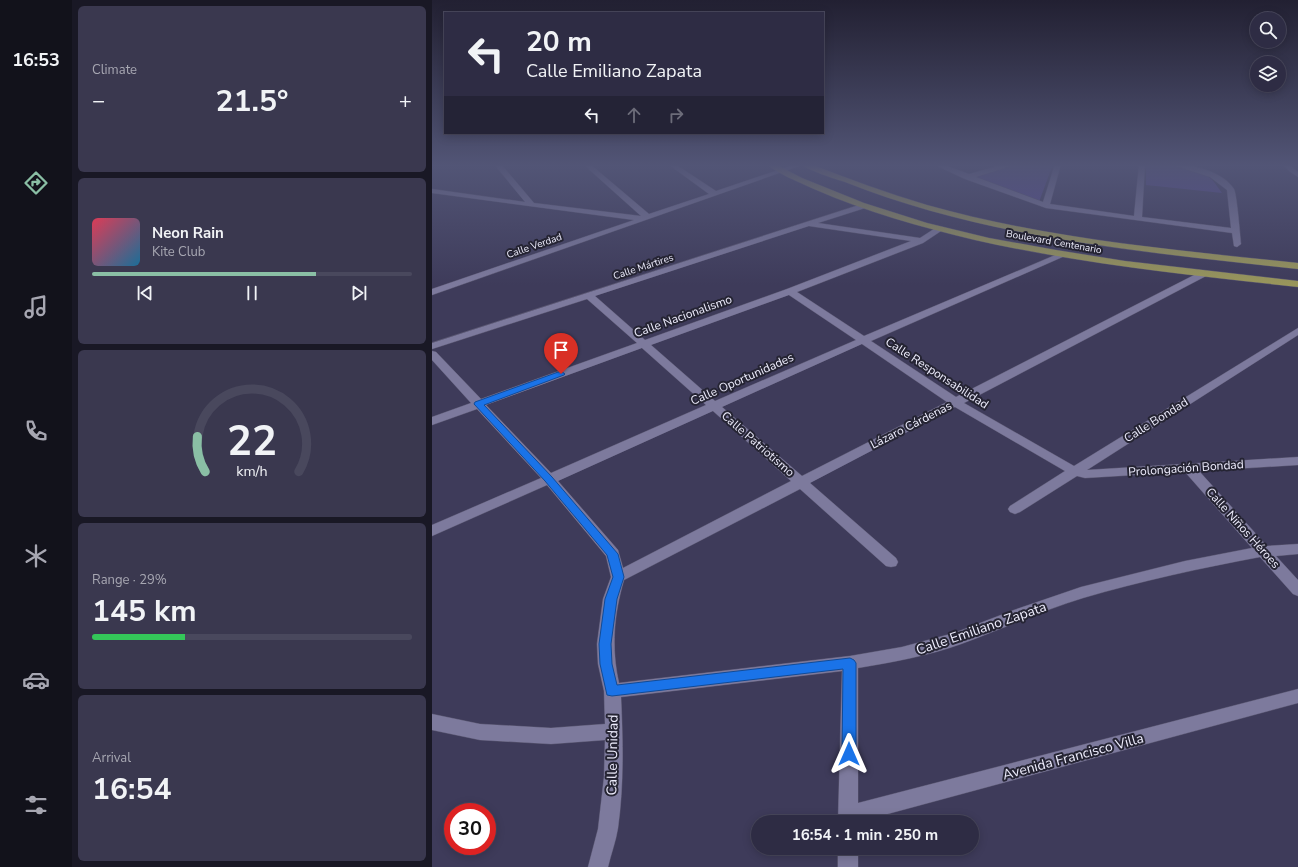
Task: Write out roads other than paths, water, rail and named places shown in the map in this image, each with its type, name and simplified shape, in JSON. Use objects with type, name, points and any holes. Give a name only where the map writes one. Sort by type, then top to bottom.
[{"type":"main road","name":"Boulevard Centenario","points":[[858,204],[940,229],[1063,255],[1203,274],[1298,284]]},
{"type":"main road","name":"Boulevard Centenario","points":[[917,204],[1000,226],[1120,246],[1298,266]]},
{"type":"street","points":[[528,204],[645,218]]},
{"type":"street","points":[[630,204],[645,218]]},
{"type":"street","name":"Calle Verdad","points":[[432,292],[684,204]]},
{"type":"street","points":[[1042,204],[1138,219],[1236,231]]},
{"type":"street","points":[[1138,219],[1139,204]]},
{"type":"street","points":[[1233,204],[1237,244]]},
{"type":"street","name":"Calle Mártires","points":[[432,346],[862,206]]},
{"type":"street","points":[[808,224],[920,241]]},
{"type":"street","name":"Calle Nacionalismo","points":[[432,421],[790,291],[920,241],[940,229]]},
{"type":"street","name":"Calle Oportunidades","points":[[432,531],[862,341],[1063,255]]},
{"type":"street","name":"Lázaro Cárdenas","points":[[618,577],[1203,274]]},
{"type":"street","name":"Calle Responsabilidad","points":[[790,291],[862,341],[955,402],[1074,471]]},
{"type":"street","name":"Calle Patriotismo","points":[[588,295],[891,562]]},
{"type":"street","name":"Calle Bondad","points":[[1014,509],[1298,331]]},
{"type":"street","name":"Calle Unidad","points":[[432,354],[549,479],[613,554],[618,577],[611,599],[605,644],[606,664],[612,691],[614,731],[613,776],[608,829],[598,867]]},
{"type":"street","name":"Prolongación Bondad","points":[[1074,471],[1094,475],[1188,467],[1298,461]]},
{"type":"street","name":"Calle Niños Héroes","points":[[1188,467],[1298,590]]},
{"type":"street","name":"Calle Emiliano Zapata","points":[[612,691],[850,663],[902,654],[956,639],[1019,614],[1088,592],[1185,566],[1264,551],[1298,549]]},
{"type":"street","points":[[848,815],[850,663]]},
{"type":"street","name":"Avenida Francisco Villa","points":[[863,815],[1298,696]]},
{"type":"street","points":[[432,722],[480,732],[552,736],[614,731]]},
{"type":"street","points":[[848,855],[848,867]]}]
